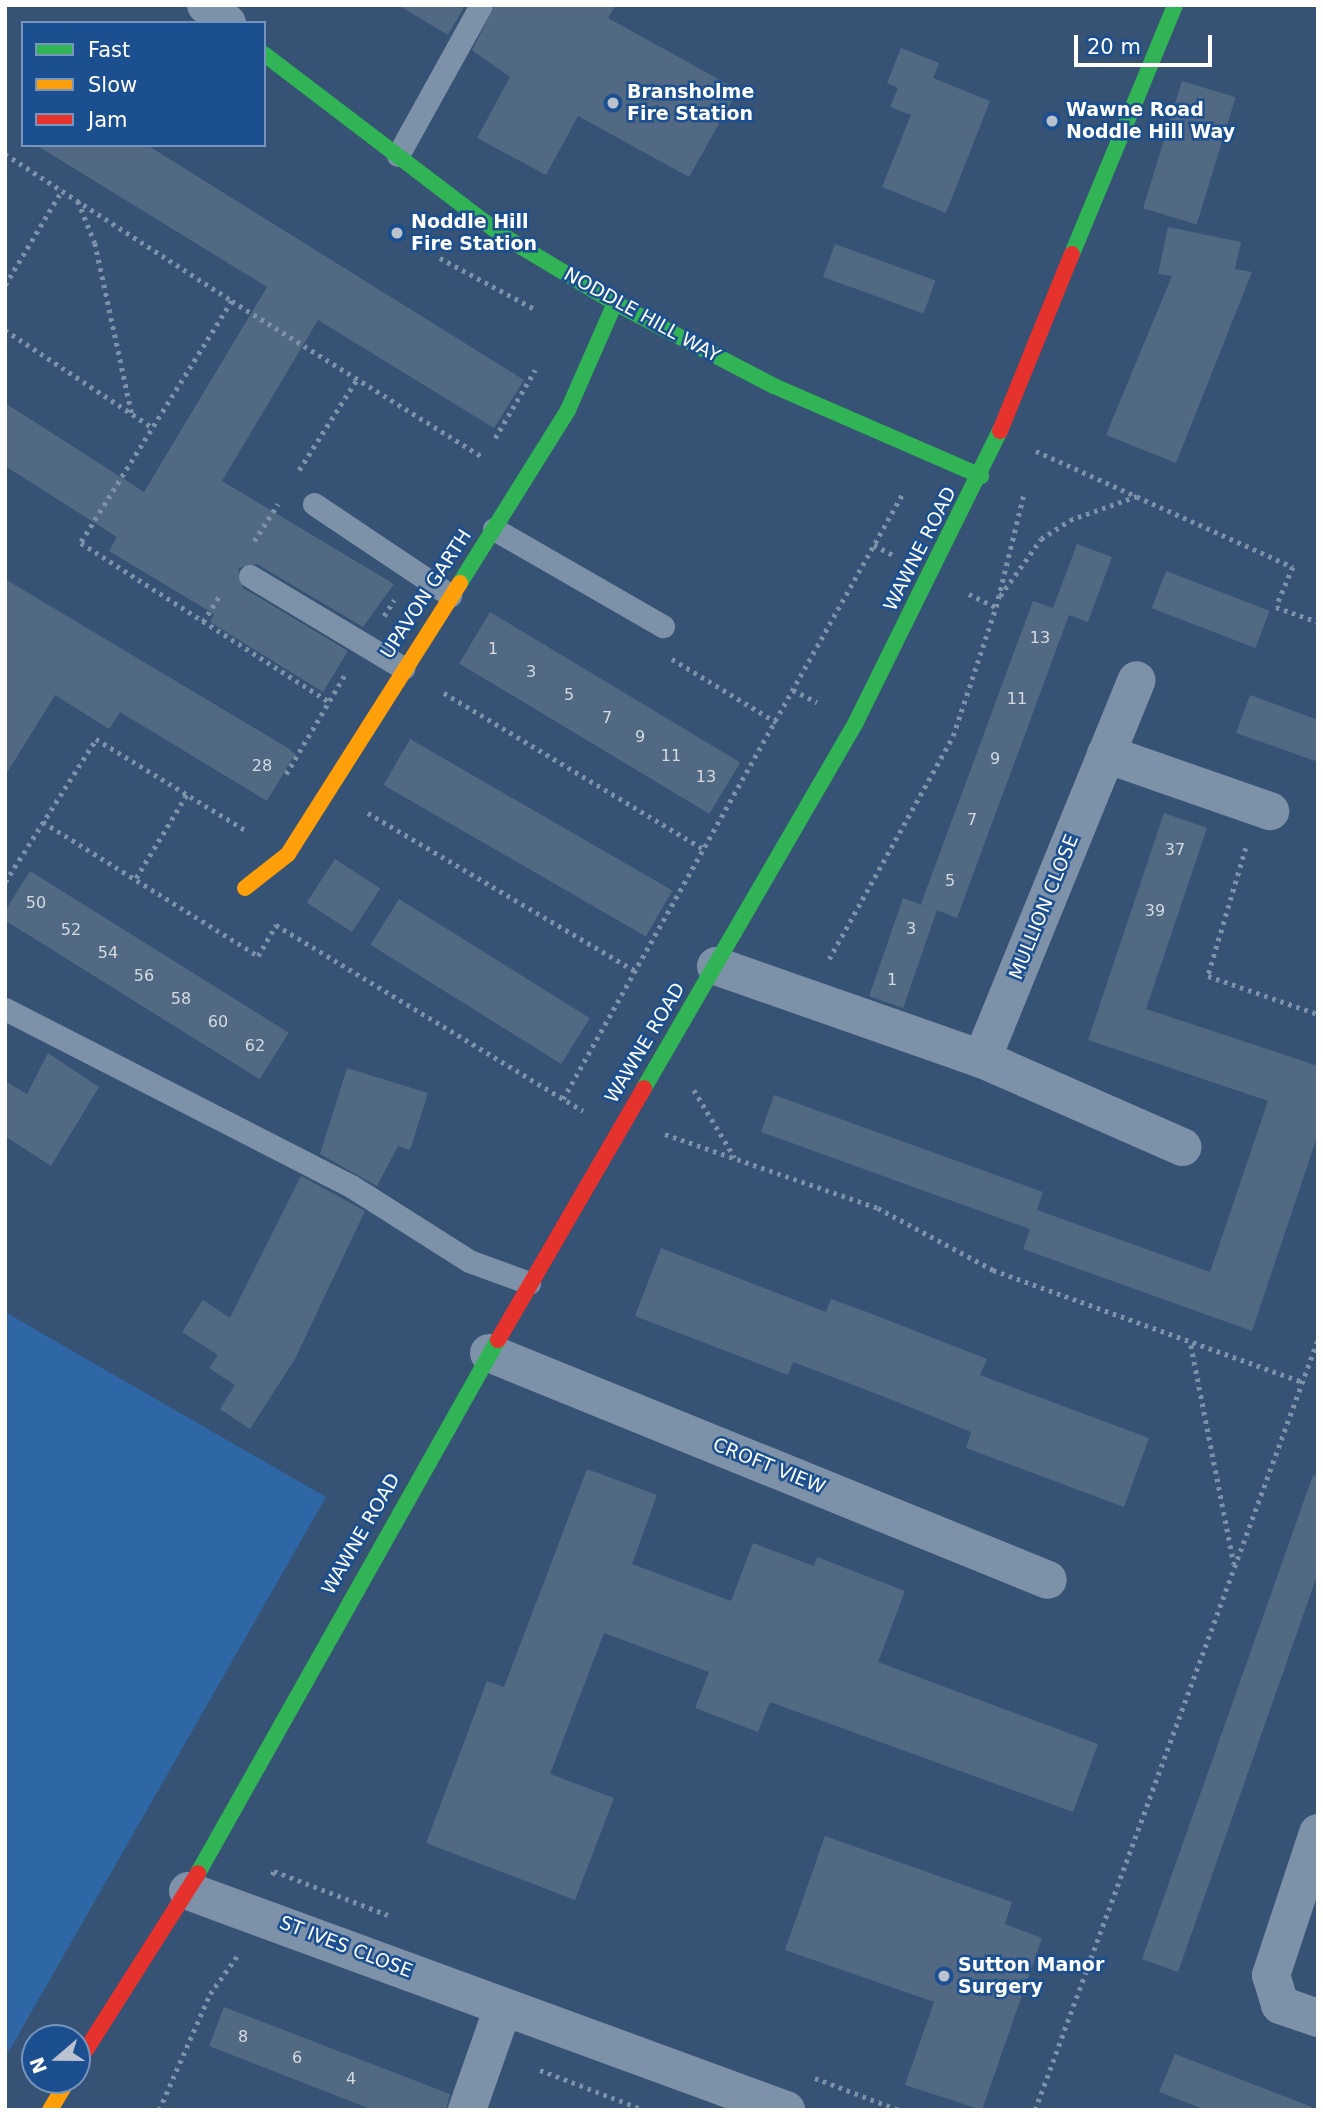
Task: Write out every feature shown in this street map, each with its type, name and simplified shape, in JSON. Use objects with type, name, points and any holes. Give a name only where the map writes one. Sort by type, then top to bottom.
[{"type":"street","points":[[206,5],[225,21]]},
{"type":"street","name":"WAWNE ROAD","points":[[91,2040],[135,1964],[188,1891],[529,1283],[856,722],[981,476],[1175,5]]},
{"type":"street","name":"NODDLE HILL WAY","points":[[266,56],[500,234],[615,303],[774,386],[927,450],[981,476]]},
{"type":"street","name":"UPAVON GARTH","points":[[244,888],[288,854],[331,790],[403,668],[568,410],[615,303]]},
{"type":"street","name":"MULLION CLOSE","points":[[982,1059],[1137,680]]},
{"type":"street","points":[[1106,754],[1264,809]]},
{"type":"street","points":[[716,966],[982,1059],[1182,1147]]},
{"type":"street","name":"CROFT VIEW","points":[[489,1353],[1048,1580]]},
{"type":"street","points":[[1318,1833],[1271,1975],[1280,2005],[1318,2018]]},
{"type":"street","name":"ST IVES CLOSE","points":[[188,1891],[786,2110]]},
{"type":"street","points":[[467,2110],[503,2008]]},
{"type":"street","points":[[50,2110],[60,2094]]},
{"type":"lane","points":[[398,155],[481,5]]},
{"type":"lane","points":[[314,504],[412,573],[450,595]]},
{"type":"lane","points":[[494,529],[663,626]]},
{"type":"lane","points":[[250,576],[403,668]]},
{"type":"lane","points":[[5,1009],[351,1186],[469,1261],[529,1283]]},
{"type":"path","points":[[5,153],[232,301],[484,458]]},
{"type":"path","points":[[5,285],[62,190]]},
{"type":"path","points":[[78,200],[95,243],[132,414]]},
{"type":"path","points":[[440,258],[537,311]]},
{"type":"path","points":[[232,301],[81,543],[328,701]]},
{"type":"path","points":[[5,330],[153,428]]},
{"type":"path","points":[[477,470],[542,358]]},
{"type":"path","points":[[563,1098],[927,450]]},
{"type":"path","points":[[1032,464],[1036,451],[1293,567],[1276,607],[1318,622]]},
{"type":"path","points":[[808,998],[953,736],[998,600],[1029,477]]},
{"type":"path","points":[[998,600],[1041,539],[1070,520],[1137,496]]},
{"type":"path","points":[[279,786],[328,701],[412,573]]},
{"type":"path","points":[[663,626],[670,658],[776,722]]},
{"type":"path","points":[[403,668],[704,849]]},
{"type":"path","points":[[5,881],[96,739],[252,834],[259,822]]},
{"type":"path","points":[[331,790],[635,971]]},
{"type":"path","points":[[136,878],[187,794]]},
{"type":"path","points":[[1264,809],[1208,976],[1318,1014]]},
{"type":"path","points":[[43,822],[258,956],[276,925],[616,1131]]},
{"type":"path","points":[[658,1063],[688,1082],[735,1158]]},
{"type":"path","points":[[626,1116],[878,1208],[993,1270],[1191,1345],[1302,1382]]},
{"type":"path","points":[[1035,2110],[1318,1339]]},
{"type":"path","points":[[1191,1345],[1234,1565]]},
{"type":"path","points":[[159,2110],[210,1994],[239,1955]]},
{"type":"shaded area","points":[[5,1312],[326,1497],[24,2024],[21,2024],[21,2030],[5,2058]]},
{"type":"building","points":[[398,5],[465,5],[448,35]]},
{"type":"building","name":"Bransholme Fire Station","points":[[495,5],[616,5],[608,18],[738,90],[689,177],[578,116],[546,175],[477,138],[510,77],[472,50]]},
{"type":"building","points":[[901,48],[939,63],[933,78],[990,101],[946,213],[882,187],[911,115],[890,107],[898,88],[887,83]]},
{"type":"building","points":[[1182,81],[1236,97],[1197,225],[1143,208]]},
{"type":"building","points":[[39,147],[150,147],[524,380],[494,428],[318,320],[222,481],[394,584],[363,627],[257,564],[238,568],[243,588],[348,651],[323,692],[210,622],[214,614],[109,551],[117,537],[5,466],[5,403],[144,492],[267,287]]},
{"type":"building","points":[[1168,227],[1241,242],[1235,269],[1252,272],[1176,463],[1106,435],[1172,276],[1158,274]]},
{"type":"building","points":[[835,244],[936,281],[924,313],[823,277]]},
{"type":"building","points":[[1077,544],[1112,557],[1088,622],[1069,615],[957,918],[921,904],[1033,601],[1053,608]]},
{"type":"building","points":[[1166,571],[1270,611],[1255,648],[1152,608]]},
{"type":"building","points":[[5,579],[288,748],[295,754],[267,801],[120,712],[109,729],[55,695],[5,776]]},
{"type":"building","points":[[490,612],[740,762],[709,814],[459,663]]},
{"type":"building","points":[[1250,695],[1318,720],[1318,762],[1236,733]]},
{"type":"building","points":[[410,739],[672,890],[646,936],[384,785]]},
{"type":"building","points":[[1164,813],[1207,828],[1146,1009],[1318,1066],[1318,1134],[1252,1331],[1023,1249],[1030,1229],[761,1132],[774,1095],[1043,1192],[1031,1227],[1037,1210],[1210,1272],[1268,1101],[1088,1040]]},
{"type":"building","points":[[335,859],[380,888],[352,932],[307,903]]},
{"type":"building","points":[[30,871],[289,1033],[260,1079],[5,920],[5,911]]},
{"type":"building","points":[[903,898],[937,910],[903,1008],[869,996]]},
{"type":"building","points":[[399,899],[590,1018],[561,1064],[370,945]]},
{"type":"building","points":[[48,1053],[99,1087],[51,1166],[5,1136],[5,1081],[27,1094]]},
{"type":"building","points":[[347,1068],[428,1093],[410,1150],[398,1146],[377,1186],[320,1154]]},
{"type":"building","points":[[301,1176],[365,1211],[295,1359],[250,1429],[220,1409],[235,1385],[209,1368],[218,1355],[182,1332],[203,1300],[230,1318]]},
{"type":"building","points":[[661,1248],[826,1312],[831,1299],[867,1312],[987,1359],[980,1375],[1149,1438],[1124,1507],[966,1448],[971,1432],[890,1399],[793,1362],[788,1375],[635,1316]]},
{"type":"building","points":[[587,1469],[657,1495],[632,1564],[731,1601],[753,1543],[814,1566],[817,1557],[905,1591],[878,1662],[1098,1744],[1073,1812],[770,1702],[758,1732],[695,1708],[709,1672],[604,1633],[550,1774],[614,1798],[575,1900],[426,1843],[487,1681],[504,1687]]},
{"type":"building","points":[[1313,1475],[1318,1476],[1318,1573],[1178,1972],[1142,1959]]},
{"type":"building","name":"Sutton Manor Surgery","points":[[825,1836],[1012,1902],[1005,1924],[1042,1938],[982,2110],[905,2085],[934,2002],[785,1950]]},
{"type":"building","points":[[224,2007],[450,2094],[446,2110],[373,2110],[209,2046]]},
{"type":"building","points":[[1175,2054],[1312,2107],[1311,2110],[1206,2110],[1159,2092]]},
{"type":"traffic: fast","points":[[1072,254],[1175,5]]},
{"type":"traffic: fast","points":[[266,56],[500,234],[615,303],[774,386],[981,476]]},
{"type":"traffic: fast","points":[[460,583],[568,410],[615,303]]},
{"type":"traffic: fast","points":[[644,1088],[856,722],[1000,431]]},
{"type":"traffic: fast","points":[[198,1873],[498,1340]]},
{"type":"traffic: slow","points":[[245,888],[288,854],[460,583]]},
{"type":"traffic: slow","points":[[50,2110],[60,2094]]},
{"type":"traffic: jam","points":[[1000,431],[1072,254]]},
{"type":"traffic: jam","points":[[498,1340],[644,1088]]},
{"type":"traffic: jam","points":[[91,2042],[198,1873]]},
{"type":"place","name":"Bransholme Fire Station","points":[[613,103]]},
{"type":"place","name":"Wawne Road Noddle Hill Way","points":[[1052,121]]},
{"type":"place","name":"Noddle Hill Fire Station","points":[[397,233]]},
{"type":"place","name":"Sutton Manor Surgery","points":[[944,1976]]}]
